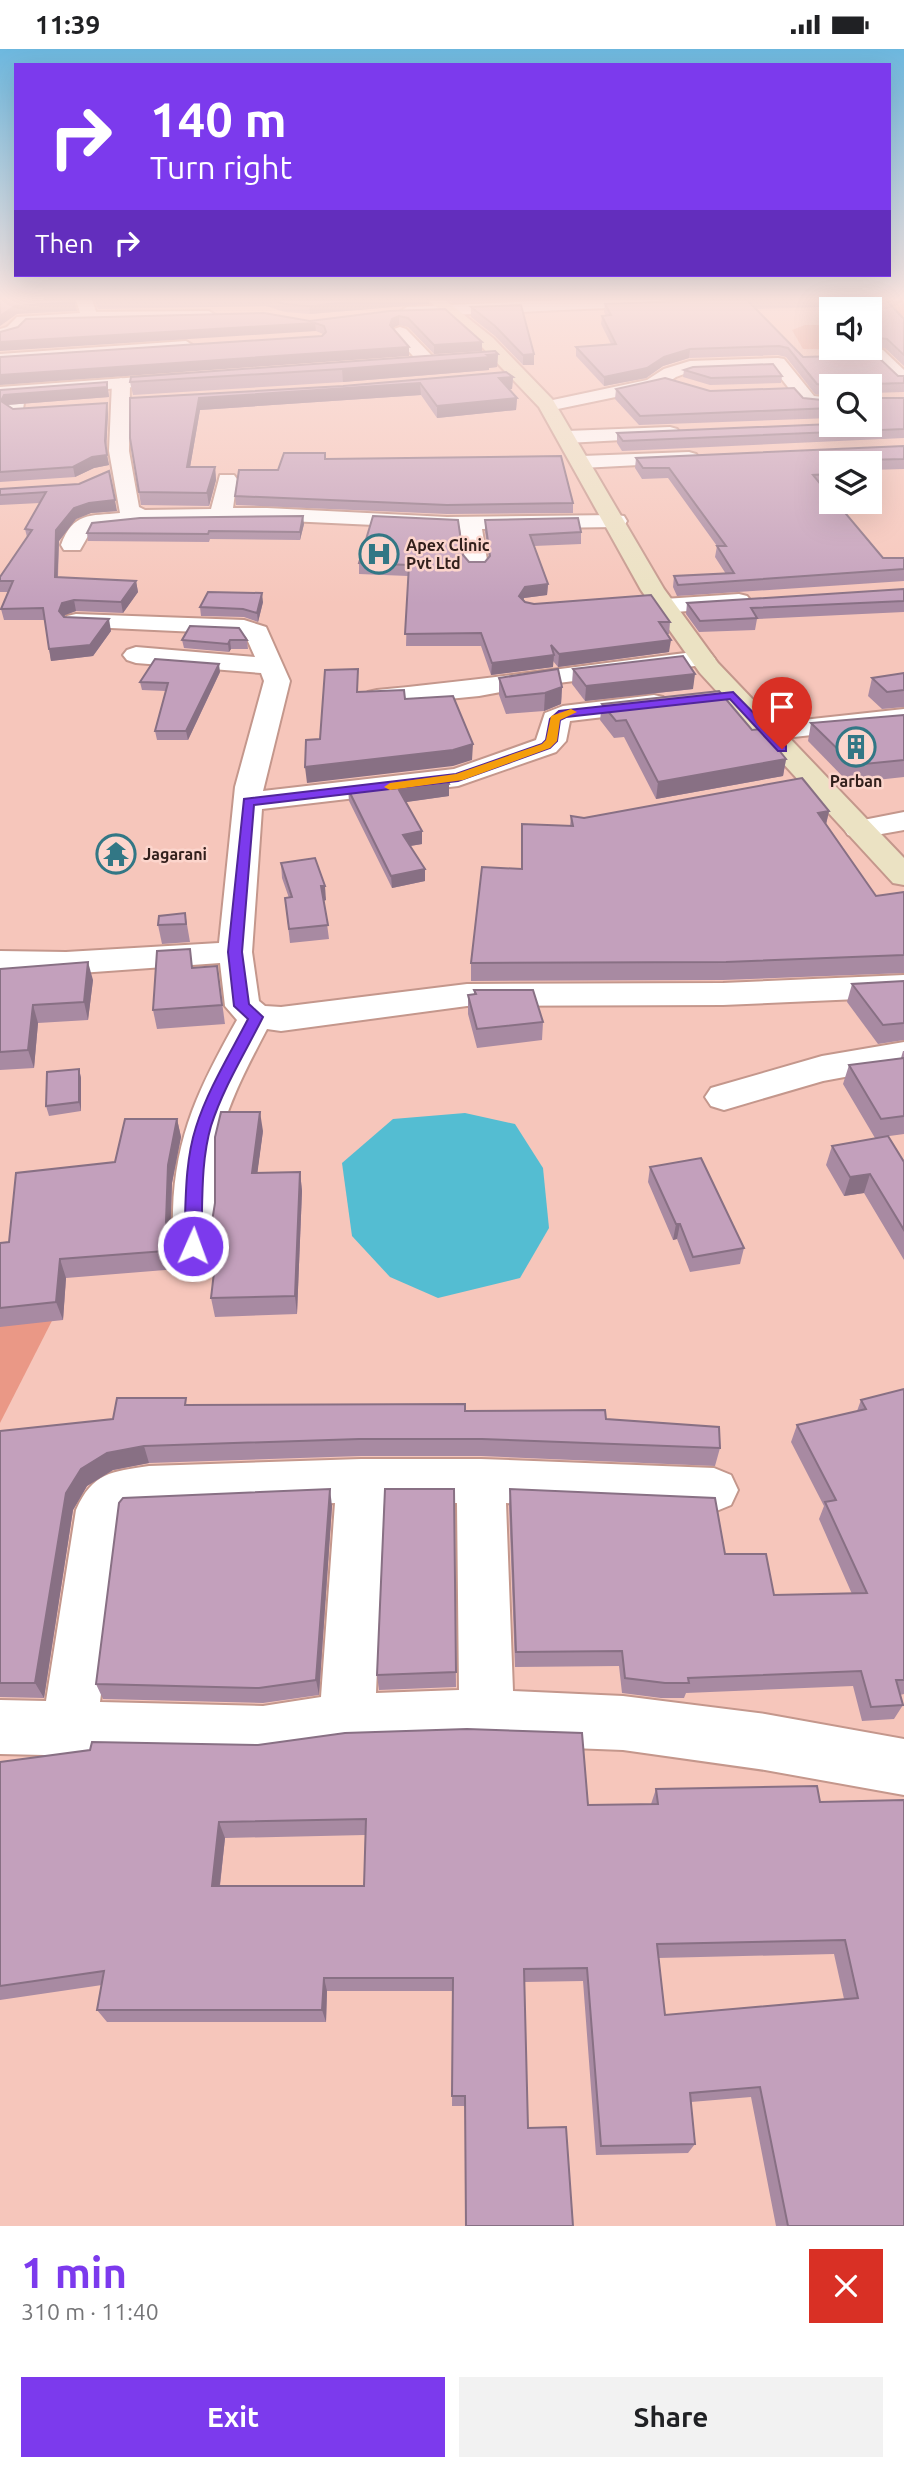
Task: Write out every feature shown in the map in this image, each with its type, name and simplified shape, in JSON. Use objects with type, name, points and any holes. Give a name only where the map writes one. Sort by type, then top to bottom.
[{"type":"main road","points":[[543,401],[582,462],[661,602],[702,659],[706,698],[766,732],[801,784],[859,829],[904,876]]},
{"type":"street","points":[[121,401],[119,451],[112,472],[129,510],[141,517]]},
{"type":"street","points":[[548,406],[578,401]]},
{"type":"street","points":[[567,437],[684,432]]},
{"type":"street","points":[[582,462],[711,457]]},
{"type":"street","points":[[221,515],[226,479]]},
{"type":"street","points":[[72,545],[77,531],[86,523],[141,517],[267,514],[470,523],[615,520]]},
{"type":"street","points":[[470,523],[477,566]]},
{"type":"street","points":[[630,599],[661,602],[758,600]]},
{"type":"street","points":[[76,621],[252,629],[257,632],[277,681],[248,802],[235,952],[242,1006],[256,1017],[281,1020],[467,995],[723,994],[904,986]]},
{"type":"street","points":[[136,655],[271,666]]},
{"type":"street","points":[[377,698],[448,692],[534,678],[702,659]]},
{"type":"street","points":[[248,802],[458,777],[546,746],[552,741],[555,719],[563,714],[706,698]]},
{"type":"street","points":[[766,732],[904,717]]},
{"type":"street","points":[[859,829],[904,821]]},
{"type":"street","points":[[0,962],[66,963],[235,952]]},
{"type":"street","points":[[193,1246],[197,1158],[203,1128],[214,1100],[256,1017]]},
{"type":"street","points":[[724,1097],[822,1069],[904,1055]]},
{"type":"street","points":[[347,1721],[361,1481]]},
{"type":"street","points":[[69,1729],[100,1510],[115,1493],[149,1488],[361,1481],[481,1481],[714,1490]]},
{"type":"street","points":[[481,1481],[487,1718]]},
{"type":"street","points":[[0,1727],[263,1733],[347,1721],[487,1718],[624,1723],[765,1742],[904,1767]]},
{"type":"shaded area","points":[[60,1305],[0,1423],[0,1317]]},
{"type":"water","points":[[465,1113],[515,1124],[543,1168],[549,1228],[520,1278],[438,1298],[390,1277],[352,1236],[342,1163],[393,1119]]},
{"type":"building","points":[[0,401],[13,409],[107,403],[107,455],[92,457],[73,467],[0,472]]},
{"type":"building","points":[[130,401],[199,401],[187,467],[215,467],[207,493],[139,492],[130,438]]},
{"type":"building","points":[[433,401],[491,401],[437,406]]},
{"type":"building","points":[[626,401],[819,401],[819,409],[640,416]]},
{"type":"building","points":[[882,401],[904,401],[904,429],[882,430]]},
{"type":"building","points":[[819,425],[819,433],[623,441],[617,433]]},
{"type":"building","points":[[904,446],[904,459],[882,460],[882,451],[819,451],[819,475],[813,475],[819,482],[819,514],[846,514],[883,558],[904,558],[904,569],[678,585],[674,576],[734,573],[717,546],[726,546],[669,468],[643,468],[636,458]]},
{"type":"building","points":[[284,453],[325,453],[325,459],[561,456],[573,503],[447,505],[235,496],[239,470],[278,470]]},
{"type":"building","points":[[109,471],[115,500],[74,508],[56,530],[55,577],[136,581],[121,602],[74,600],[62,603],[59,611],[64,617],[109,619],[90,645],[49,649],[43,608],[1,609],[13,581],[0,581],[0,577],[32,530],[25,529],[46,492],[0,495],[0,489],[79,484]]},
{"type":"building","points":[[303,516],[300,532],[87,533],[92,523],[140,518]]},
{"type":"building","points":[[373,516],[458,520],[463,555],[469,562],[485,562],[490,556],[485,520],[578,518],[581,532],[530,535],[548,584],[525,587],[519,596],[525,602],[534,604],[651,595],[670,622],[659,622],[671,640],[559,654],[551,645],[554,655],[492,663],[481,633],[405,634],[409,565],[359,563]]},
{"type":"building","points":[[904,589],[904,601],[751,608],[757,618],[700,621],[687,603]]},
{"type":"building","points":[[208,592],[262,593],[257,613],[243,609],[200,607]]},
{"type":"building","points":[[190,626],[239,628],[247,640],[230,640],[228,644],[182,640]]},
{"type":"building","points":[[683,656],[695,674],[586,686],[573,669]]},
{"type":"building","points":[[155,659],[219,664],[186,731],[155,731],[168,683],[140,682]]},
{"type":"building","points":[[358,669],[357,692],[404,690],[405,699],[453,696],[473,744],[453,750],[305,767],[306,740],[320,739],[325,670]]},
{"type":"building","points":[[558,669],[562,687],[545,693],[506,697],[499,678]]},
{"type":"building","points":[[904,673],[904,690],[887,692],[872,678]]},
{"type":"building","points":[[719,691],[752,730],[762,729],[786,759],[658,782],[626,720],[616,721],[602,704]]},
{"type":"building","points":[[904,715],[904,760],[854,765],[811,723]]},
{"type":"building","points":[[446,778],[449,784],[399,790],[422,831],[403,835],[425,869],[391,876],[348,789]]},
{"type":"building","points":[[802,778],[829,811],[818,813],[876,896],[904,892],[904,955],[726,962],[471,963],[482,867],[522,869],[522,824],[573,826],[571,816],[584,818]]},
{"type":"building","points":[[315,858],[325,886],[321,886],[328,925],[289,929],[285,898],[292,897],[281,863]]},
{"type":"building","points":[[185,913],[186,924],[158,925],[159,916]]},
{"type":"building","points":[[190,949],[192,968],[217,966],[222,1005],[153,1010],[157,951]]},
{"type":"building","points":[[88,962],[84,1002],[33,1005],[28,1050],[0,1052],[0,969]]},
{"type":"building","points":[[904,981],[904,1023],[883,1025],[852,984]]},
{"type":"building","points":[[474,990],[533,990],[543,1022],[477,1029],[468,995],[476,994]]},
{"type":"building","points":[[904,1058],[904,1116],[881,1119],[849,1065]]},
{"type":"building","points":[[79,1069],[79,1102],[46,1106],[47,1072]]},
{"type":"building","points":[[221,1112],[260,1112],[252,1173],[300,1172],[295,1296],[211,1298],[217,1247],[60,1259],[56,1302],[0,1308],[0,1243],[9,1242],[16,1173],[115,1162],[125,1119],[177,1119],[168,1165],[166,1222],[171,1240],[188,1246],[205,1241],[211,1228],[215,1203],[215,1137]]},
{"type":"building","points":[[888,1136],[904,1162],[904,1230],[870,1174],[850,1177],[832,1146]]},
{"type":"building","points":[[701,1158],[744,1248],[693,1257],[680,1224],[676,1224],[650,1167]]},
{"type":"building","points":[[904,1389],[904,1680],[896,1680],[903,1705],[871,1707],[861,1671],[688,1678],[689,1683],[665,1683],[625,1678],[622,1651],[516,1652],[510,1489],[715,1498],[725,1554],[766,1554],[774,1595],[867,1593],[825,1502],[836,1500],[797,1425],[866,1409],[861,1400]]},
{"type":"building","points":[[117,1398],[186,1398],[185,1405],[465,1404],[465,1411],[605,1410],[606,1419],[719,1427],[720,1448],[482,1439],[359,1439],[144,1446],[107,1453],[81,1469],[66,1493],[35,1683],[0,1683],[0,1431],[113,1419]]},
{"type":"building","points":[[330,1489],[316,1680],[259,1688],[96,1684],[119,1503],[123,1498]]},
{"type":"building","points":[[385,1489],[454,1489],[456,1672],[377,1675]]},
{"type":"building","points":[[467,1729],[582,1733],[588,1805],[658,1804],[656,1789],[817,1786],[820,1802],[904,1800],[904,2226],[788,2226],[760,2087],[690,2093],[695,2144],[601,2146],[587,1968],[524,1969],[528,2128],[566,2127],[573,2226],[466,2226],[465,2096],[452,2096],[453,1978],[324,1978],[322,2010],[97,2010],[104,1971],[0,1986],[0,1762],[90,1750],[92,1742],[258,1745],[345,1733]],"holes":[[[366,1819],[364,1886],[212,1886],[219,1822]],[[845,1940],[858,1998],[665,2015],[657,1944]]]},
{"type":"slow traffic","points":[[390,787],[439,781],[481,771],[546,746],[552,741],[555,719],[571,712]]},
{"type":"place","name":"Apex Clinic Pvt Ltd","points":[[379,554]]},
{"type":"place","name":"Parban","points":[[856,747]]},
{"type":"place","name":"Jagarani","points":[[116,854]]},
{"type":"route","points":[[193,1246],[197,1158],[203,1128],[236,1053],[256,1017],[242,1006],[235,952],[248,802],[458,777],[546,746],[552,741],[555,719],[573,711],[733,695],[782,749]]}]
